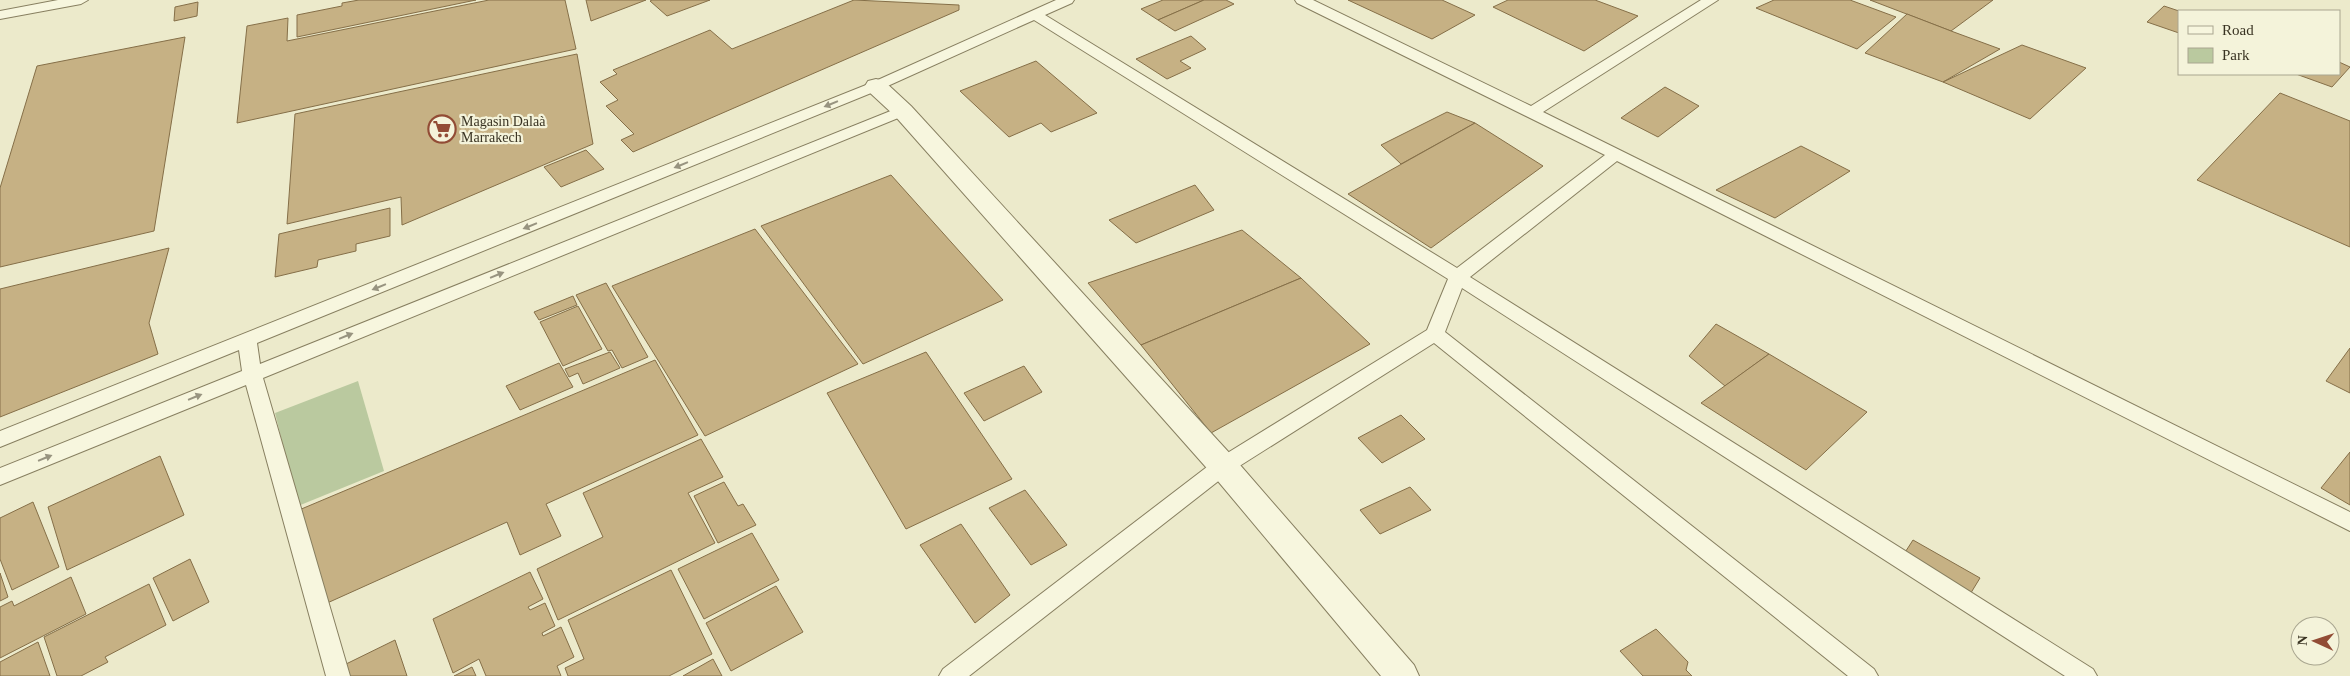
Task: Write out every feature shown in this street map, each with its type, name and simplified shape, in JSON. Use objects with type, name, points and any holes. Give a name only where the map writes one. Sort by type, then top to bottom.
[{"type":"street","points":[[876,86],[903,111],[1223,466],[1402,676]]},
{"type":"lane","points":[[0,15],[81,0]]},
{"type":"lane","points":[[0,439],[876,86],[1067,0]]},
{"type":"lane","points":[[1302,0],[1616,154],[2350,522]]},
{"type":"lane","points":[[1531,113],[1711,0]]},
{"type":"lane","points":[[1034,14],[1458,276],[2085,676]]},
{"type":"lane","points":[[0,477],[903,111]]},
{"type":"lane","points":[[951,676],[1223,466],[1435,334],[1458,276],[1616,154]]},
{"type":"lane","points":[[1435,334],[1866,676]]},
{"type":"lane","points":[[247,340],[252,374],[338,676]]},
{"type":"green space","points":[[358,381],[384,471],[298,506],[275,413]]},
{"type":"building","points":[[359,0],[476,0],[297,37],[297,15],[342,6],[342,3]]},
{"type":"building","points":[[489,0],[565,0],[576,49],[237,123],[247,26],[288,18],[287,41]]},
{"type":"building","points":[[586,0],[646,0],[591,21]]},
{"type":"building","points":[[710,0],[667,16],[650,1]]},
{"type":"building","points":[[854,0],[959,5],[959,10],[633,152],[621,140],[634,134],[606,106],[618,100],[600,82],[617,74],[613,70],[710,30],[732,49]]},
{"type":"building","points":[[1163,0],[1204,0],[1158,20],[1141,9]]},
{"type":"building","points":[[1204,0],[1226,0],[1234,4],[1175,31],[1158,20]]},
{"type":"building","points":[[1348,0],[1442,0],[1475,15],[1432,39]]},
{"type":"building","points":[[1508,0],[1595,0],[1638,16],[1584,51],[1493,7]]},
{"type":"building","points":[[1774,0],[1850,0],[1896,17],[1857,49],[1756,8]]},
{"type":"building","points":[[1870,0],[1993,0],[1951,31]]},
{"type":"building","points":[[198,2],[197,16],[174,21],[175,7]]},
{"type":"building","points":[[2164,6],[2178,11],[2178,33],[2147,22]]},
{"type":"building","points":[[1907,14],[2000,49],[1943,82],[1865,53]]},
{"type":"building","points":[[1191,36],[1206,49],[1180,61],[1191,68],[1167,79],[1136,59]]},
{"type":"building","points":[[185,37],[154,231],[0,267],[0,188],[37,66]]},
{"type":"building","points":[[2022,45],[2086,68],[2030,119],[1943,82]]},
{"type":"building","name":"Magasin Dalaà Marrakech","points":[[577,54],[593,144],[402,225],[401,197],[287,224],[295,114]]},
{"type":"building","points":[[1036,61],[1097,113],[1051,132],[1041,123],[1009,137],[960,91]]},
{"type":"building","points":[[2340,62],[2350,67],[2332,87],[2299,75],[2340,75]]},
{"type":"building","points":[[1665,87],[1699,106],[1658,137],[1621,118]]},
{"type":"building","points":[[2280,93],[2350,121],[2350,247],[2197,180]]},
{"type":"building","points":[[1447,112],[1475,123],[1401,164],[1381,145]]},
{"type":"building","points":[[1475,123],[1543,166],[1431,248],[1348,194]]},
{"type":"building","points":[[1801,146],[1850,171],[1775,218],[1716,190]]},
{"type":"building","points":[[586,150],[604,169],[561,187],[544,167]]},
{"type":"building","points":[[891,175],[1003,300],[863,364],[761,226]]},
{"type":"building","points":[[1195,185],[1214,210],[1136,243],[1109,220]]},
{"type":"building","points":[[390,208],[390,236],[356,244],[356,251],[318,260],[317,267],[275,277],[279,234]]},
{"type":"building","points":[[755,229],[858,364],[705,436],[612,286]]},
{"type":"building","points":[[1242,230],[1301,278],[1141,345],[1088,283]]},
{"type":"building","points":[[169,248],[149,323],[158,354],[0,417],[0,289]]},
{"type":"building","points":[[1301,278],[1370,344],[1211,433],[1141,345]]},
{"type":"building","points":[[606,283],[648,357],[622,368],[612,350],[608,351],[576,295]]},
{"type":"building","points":[[573,296],[577,305],[539,320],[534,312]]},
{"type":"building","points":[[578,306],[602,349],[563,366],[540,322]]},
{"type":"building","points":[[1716,324],[1769,354],[1725,386],[1689,356]]},
{"type":"building","points":[[2350,348],[2350,393],[2326,381]]},
{"type":"building","points":[[610,352],[620,368],[583,384],[578,373],[569,377],[565,369]]},
{"type":"building","points":[[926,352],[1012,479],[906,529],[827,393]]},
{"type":"building","points":[[1769,354],[1867,412],[1806,470],[1701,403]]},
{"type":"building","points":[[655,360],[698,435],[546,504],[561,536],[520,555],[507,522],[325,604],[299,510]]},
{"type":"building","points":[[559,363],[573,387],[520,410],[506,386]]},
{"type":"building","points":[[1024,366],[1042,392],[984,421],[964,393]]},
{"type":"building","points":[[1401,415],[1425,439],[1382,463],[1358,438]]},
{"type":"building","points":[[701,439],[723,477],[688,493],[715,543],[558,620],[537,569],[603,537],[583,493]]},
{"type":"building","points":[[2350,452],[2350,505],[2321,488]]},
{"type":"building","points":[[160,456],[184,515],[67,570],[48,507]]},
{"type":"building","points":[[724,482],[738,506],[743,504],[756,525],[718,543],[694,496]]},
{"type":"building","points":[[1410,487],[1431,510],[1380,534],[1360,510]]},
{"type":"building","points":[[1025,490],[1067,545],[1031,565],[989,508]]},
{"type":"building","points":[[33,502],[59,567],[12,590],[0,559],[0,518]]},
{"type":"building","points":[[961,524],[1010,595],[975,623],[920,545]]},
{"type":"building","points":[[752,533],[779,580],[704,619],[678,569]]},
{"type":"building","points":[[1913,540],[1980,578],[1969,596],[1902,557]]},
{"type":"building","points":[[190,559],[209,602],[173,621],[153,578]]},
{"type":"building","points":[[671,570],[712,654],[669,676],[568,676],[565,668],[584,659],[568,620]]},
{"type":"building","points":[[530,572],[543,599],[528,607],[530,610],[545,603],[555,626],[542,633],[543,636],[561,627],[574,657],[557,666],[561,676],[486,676],[479,659],[453,673],[433,619]]},
{"type":"building","points":[[0,573],[8,597],[0,601]]},
{"type":"building","points":[[71,577],[86,614],[0,658],[0,607],[12,601],[14,606]]},
{"type":"building","points":[[149,584],[166,625],[105,657],[108,662],[81,676],[57,676],[44,637]]},
{"type":"building","points":[[776,586],[803,632],[731,671],[706,623]]},
{"type":"building","points":[[1656,629],[1688,662],[1686,670],[1692,676],[1643,676],[1620,651]]},
{"type":"building","points":[[395,640],[407,676],[346,676],[342,666]]},
{"type":"building","points":[[38,642],[50,676],[0,676],[0,662]]},
{"type":"building","points":[[713,659],[722,676],[683,676]]},
{"type":"building","points":[[472,667],[476,676],[454,676]]},
{"type":"place","name":"Magasin Dalaà Marrakech","points":[[442,129]]}]
